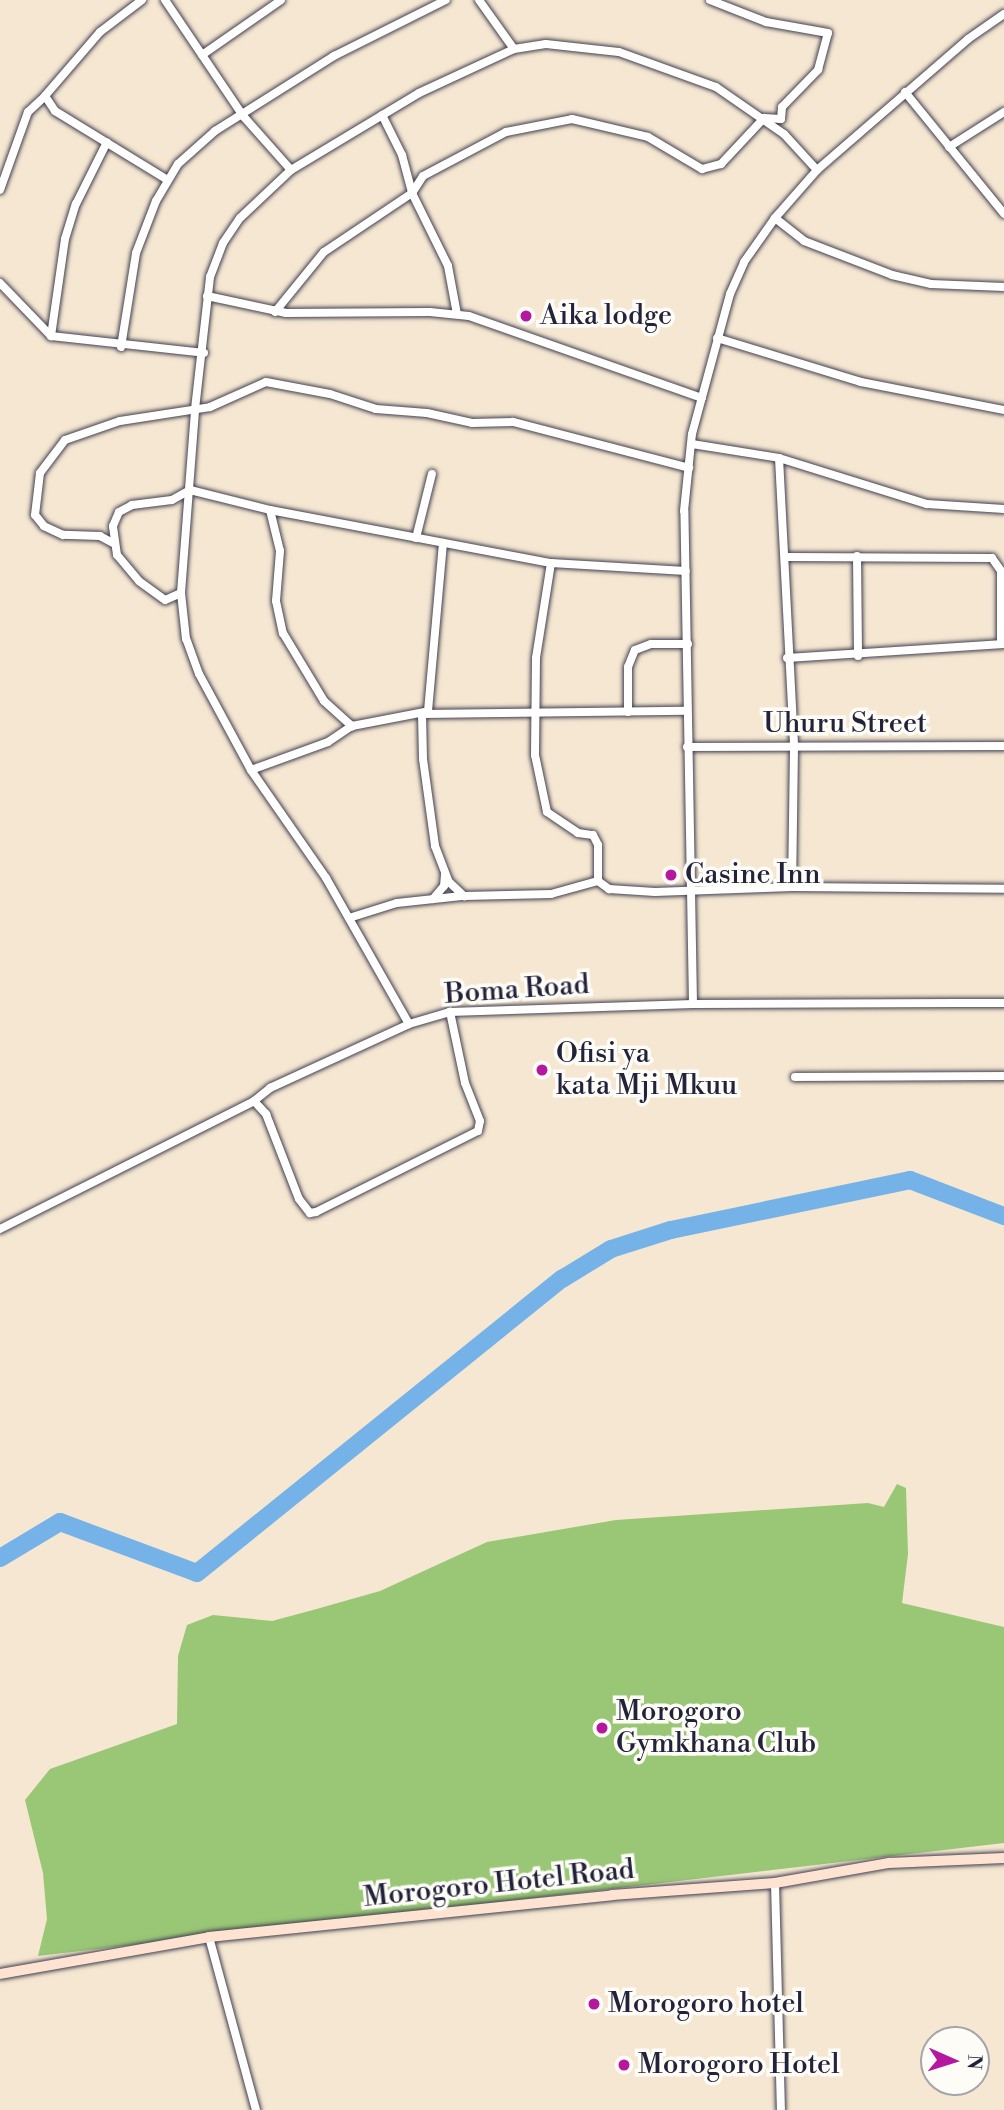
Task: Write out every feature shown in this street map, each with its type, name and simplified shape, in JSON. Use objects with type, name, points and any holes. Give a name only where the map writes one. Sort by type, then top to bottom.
[{"type":"street","points":[[0,190],[28,112],[100,32],[142,0]]},
{"type":"street","points":[[165,0],[244,117],[291,170]]},
{"type":"street","points":[[202,54],[281,0]]},
{"type":"street","points":[[121,347],[136,253],[166,179],[215,131],[244,117],[334,57],[446,0]]},
{"type":"street","points":[[480,0],[514,49]]},
{"type":"street","points":[[710,0],[766,22],[828,33],[818,70],[782,107],[781,120],[764,118]]},
{"type":"street","points":[[693,1004],[688,890],[688,644],[684,511],[692,444],[717,338],[741,269],[775,218],[817,170],[905,92],[1004,14]]},
{"type":"street","points":[[409,1024],[349,918],[251,769],[191,655],[181,593],[207,296],[219,254],[240,218],[291,170],[383,115],[514,49],[566,44],[619,52],[716,87],[764,118],[817,170]]},
{"type":"street","points":[[905,92],[1004,214]]},
{"type":"street","points":[[45,96],[55,111],[166,179]]},
{"type":"street","points":[[949,147],[1004,112]]},
{"type":"street","points":[[383,115],[402,155],[412,193],[448,266],[457,314]]},
{"type":"street","points":[[275,312],[310,263],[412,193],[423,177],[506,131],[572,118],[648,137],[709,170],[733,156],[764,118]]},
{"type":"street","points":[[51,336],[65,239],[80,194],[107,142]]},
{"type":"street","points":[[775,218],[804,241],[892,275],[931,284],[1004,287]]},
{"type":"street","points":[[0,283],[51,336],[121,347],[204,353]]},
{"type":"street","points":[[207,296],[275,312],[457,314],[702,398]]},
{"type":"street","points":[[717,338],[861,382],[1004,410]]},
{"type":"street","points":[[113,543],[100,536],[63,535],[41,523],[35,506],[40,473],[65,440],[120,421],[224,402],[266,382],[330,394],[376,409],[427,413],[472,423],[513,422],[690,468]]},
{"type":"street","points":[[692,444],[779,458],[898,497],[953,509],[1004,509]]},
{"type":"street","points":[[779,458],[787,557],[787,658],[794,748],[792,887]]},
{"type":"street","points":[[416,538],[432,474]]},
{"type":"street","points":[[181,593],[165,600],[147,589],[120,561],[113,543],[116,517],[124,509],[147,500],[172,500],[190,490],[270,510],[551,563],[686,570]]},
{"type":"street","points":[[270,510],[280,551],[276,601],[283,633],[324,701],[352,726]]},
{"type":"street","points":[[433,899],[444,886],[445,873],[427,798],[425,713],[443,543]]},
{"type":"street","points":[[857,556],[858,656]]},
{"type":"street","points":[[787,557],[996,560],[1001,571],[1002,644],[858,656],[787,658]]},
{"type":"street","points":[[551,563],[533,711],[536,755],[547,812],[578,833],[593,835],[601,855],[598,881]]},
{"type":"street","points":[[628,712],[628,667],[635,650],[651,644],[688,644]]},
{"type":"street","points":[[251,769],[328,743],[352,726],[425,713],[686,710]]},
{"type":"street","name":"Uhuru Street","points":[[687,747],[1004,746]]},
{"type":"street","points":[[445,873],[464,896]]},
{"type":"street","points":[[598,881],[609,889],[1004,889]]},
{"type":"street","points":[[349,918],[397,903],[464,896],[551,894],[598,881]]},
{"type":"street","name":"Boma Road","points":[[0,1229],[254,1101],[270,1088],[409,1024],[450,1012],[693,1004],[1004,1003]]},
{"type":"street","points":[[254,1101],[266,1114],[299,1199],[310,1213],[316,1212],[478,1131],[481,1121],[465,1083],[450,1012]]},
{"type":"street","points":[[795,1077],[1004,1076]]},
{"type":"street","name":"Morogoro Hotel Road","points":[[0,1974],[209,1937],[612,1895],[775,1883],[889,1863],[1004,1857]]},
{"type":"street","points":[[775,1883],[781,2110]]},
{"type":"street","points":[[209,1937],[256,2110]]},
{"type":"green space","points":[[897,1484],[906,1488],[908,1554],[902,1603],[1004,1627],[1004,1843],[38,1956],[47,1919],[43,1873],[25,1800],[50,1769],[177,1724],[178,1656],[187,1625],[213,1615],[272,1621],[313,1610],[380,1591],[487,1542],[616,1520],[868,1503],[884,1507]]},
{"type":"waterway","points":[[0,1558],[60,1522],[197,1573],[562,1279],[611,1249],[671,1230],[910,1180],[1004,1216]]},
{"type":"place","name":"Aika lodge","points":[[526,316]]},
{"type":"place","name":"Casine Inn","points":[[671,875]]},
{"type":"place","name":"Ofisi ya kata Mji Mkuu","points":[[542,1070]]},
{"type":"place","name":"Morogoro Gymkhana Club","points":[[602,1728]]},
{"type":"place","name":"Morogoro hotel","points":[[594,2004]]},
{"type":"place","name":"Morogoro Hotel","points":[[624,2065]]}]
